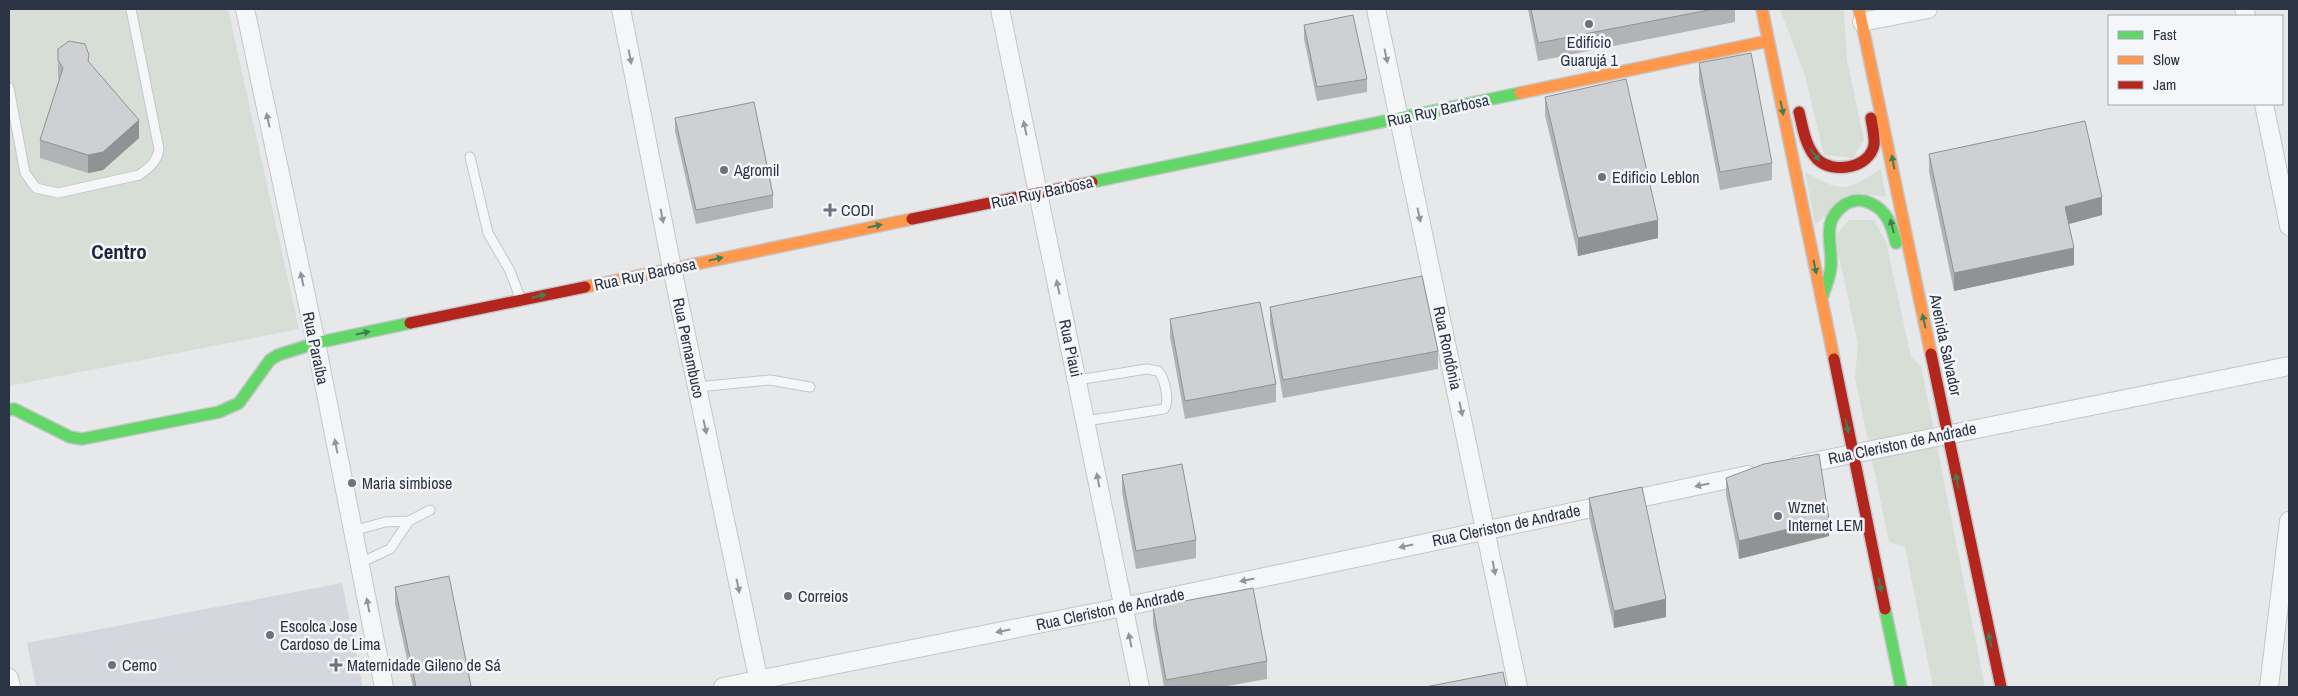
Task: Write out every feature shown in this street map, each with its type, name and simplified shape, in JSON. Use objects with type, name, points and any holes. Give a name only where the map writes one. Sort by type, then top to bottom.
[{"type":"main road","points":[[1762,9],[1901,687]]},
{"type":"main road","name":"Avenida Salvador","points":[[1861,15],[2001,687]]},
{"type":"main road","name":"Rua Ruy Barbosa","points":[[9,410],[14,409],[70,437],[82,439],[219,412],[239,403],[270,360],[278,355],[316,343],[1768,41]]},
{"type":"main road","points":[[1777,84],[1793,98],[1806,144],[1818,161],[1833,168],[1854,166],[1867,158],[1874,146],[1868,88],[1873,72]]},
{"type":"main road","points":[[1822,301],[1831,263],[1827,235],[1829,222],[1835,212],[1849,202],[1865,200],[1881,208],[1890,218],[1900,253],[1913,269]]},
{"type":"street","name":"Rua Paraíba","points":[[245,9],[316,343],[384,687]]},
{"type":"street","name":"Rua Pernambuco","points":[[620,9],[759,684]]},
{"type":"street","name":"Rua Piaui","points":[[1000,9],[1140,687]]},
{"type":"street","name":"Rua Rondônia","points":[[1376,9],[1518,687]]},
{"type":"street","points":[[1861,15],[1928,9]]},
{"type":"street","points":[[2264,105],[2289,226]]},
{"type":"street","name":"Rua Cleriston de Andrade","points":[[1786,468],[2289,366]]},
{"type":"street","name":"Rua Cleriston de Andrade","points":[[723,687],[759,684],[1486,529],[1766,472]]},
{"type":"street","points":[[2269,687],[2289,521]]},
{"type":"street","points":[[9,678],[11,687]]},
{"type":"lane","points":[[9,88],[25,173],[36,188],[58,193],[139,175],[156,162],[160,149],[131,9]]},
{"type":"lane","points":[[470,157],[488,233],[510,271],[521,300]]},
{"type":"lane","points":[[1077,380],[1147,369],[1158,371],[1164,382],[1167,401],[1164,409],[1086,421]]},
{"type":"lane","points":[[697,387],[770,380],[810,387]]},
{"type":"lane","points":[[353,531],[385,522],[409,521],[430,510]]},
{"type":"lane","points":[[360,564],[390,549],[409,521]]},
{"type":"shaded area","points":[[9,9],[228,9],[299,329],[9,386]]},
{"type":"shaded area","points":[[1780,9],[1844,9],[1847,60],[1864,140],[1853,158],[1824,155],[1804,72]]},
{"type":"shaded area","points":[[1881,169],[1886,197],[1860,193],[1815,224],[1805,172],[1828,184],[1844,187],[1860,182]]},
{"type":"shaded area","points":[[1849,220],[1874,220],[1886,242],[1911,357],[1921,366],[1985,687],[1933,687],[1905,547],[1889,542],[1855,378],[1858,344],[1838,252],[1837,234]]},
{"type":"shaded area","points":[[342,583],[363,687],[36,687],[27,643]]},
{"type":"building","points":[[1531,9],[1714,9],[1538,43]]},
{"type":"building","points":[[1353,15],[1367,79],[1317,87],[1304,25]]},
{"type":"building","points":[[69,41],[85,44],[89,55],[88,61],[139,120],[103,152],[88,155],[40,140],[63,68],[58,60],[58,49]]},
{"type":"building","points":[[1751,53],[1772,163],[1720,172],[1699,63]]},
{"type":"building","name":"Edificio Leblon","points":[[1626,79],[1658,220],[1578,238],[1545,97]]},
{"type":"building","name":"Agromil","points":[[754,102],[773,195],[696,210],[675,118]]},
{"type":"building","points":[[2085,121],[2102,197],[2065,207],[2074,248],[1954,273],[1929,154]]},
{"type":"building","points":[[1422,276],[1438,351],[1283,380],[1270,307]]},
{"type":"building","points":[[1260,302],[1276,384],[1185,401],[1170,319]]},
{"type":"building","name":"Wznet Internet LEM","points":[[1819,454],[1829,519],[1739,541],[1726,478],[1764,464]]},
{"type":"building","points":[[1182,464],[1196,540],[1136,551],[1122,475]]},
{"type":"building","points":[[1642,487],[1666,599],[1614,611],[1589,498]]},
{"type":"building","points":[[449,576],[471,686],[416,687],[395,587]]},
{"type":"building","points":[[1253,588],[1267,661],[1166,680],[1153,607]]},
{"type":"building","points":[[1503,672],[1506,687],[1425,687]]},
{"type":"traffic: fast","points":[[1092,182],[1520,93]]},
{"type":"traffic: fast","points":[[1823,295],[1831,269],[1830,225],[1832,218],[1844,205],[1860,201],[1876,206],[1888,219],[1896,243]]},
{"type":"traffic: fast","points":[[9,410],[14,409],[70,437],[82,439],[219,412],[239,403],[270,360],[278,355],[316,343],[410,323]]},
{"type":"traffic: fast","points":[[1885,609],[1901,687]]},
{"type":"traffic: slow","points":[[1762,9],[1834,359]]},
{"type":"traffic: slow","points":[[1859,9],[1931,354]]},
{"type":"traffic: slow","points":[[1520,93],[1768,41]]},
{"type":"traffic: slow","points":[[585,287],[912,219]]},
{"type":"traffic: jam","points":[[1799,112],[1805,137],[1813,154],[1824,164],[1832,167],[1849,167],[1858,164],[1871,153],[1874,145],[1871,118]]},
{"type":"traffic: jam","points":[[912,219],[1092,182]]},
{"type":"traffic: jam","points":[[410,323],[585,287]]},
{"type":"traffic: jam","points":[[1931,354],[2001,687]]},
{"type":"traffic: jam","points":[[1834,359],[1885,609]]},
{"type":"place","name":"Edifício Guarujá 1","points":[[1589,24]]},
{"type":"place","name":"Agromil","points":[[724,170]]},
{"type":"place","name":"Edificio Leblon","points":[[1602,177]]},
{"type":"place","name":"CODI","points":[[830,210]]},
{"type":"place","name":"Maria simbiose","points":[[352,483]]},
{"type":"place","name":"Wznet Internet LEM","points":[[1778,516]]},
{"type":"place","name":"Correios","points":[[788,596]]},
{"type":"place","name":"Escolca Jose Cardoso de Lima","points":[[270,635]]},
{"type":"place","name":"Cemo","points":[[112,665]]},
{"type":"place","name":"Maternidade Gileno de Sá","points":[[336,665]]},
{"type":"district","name":"Centro","points":[[119,251]]}]
